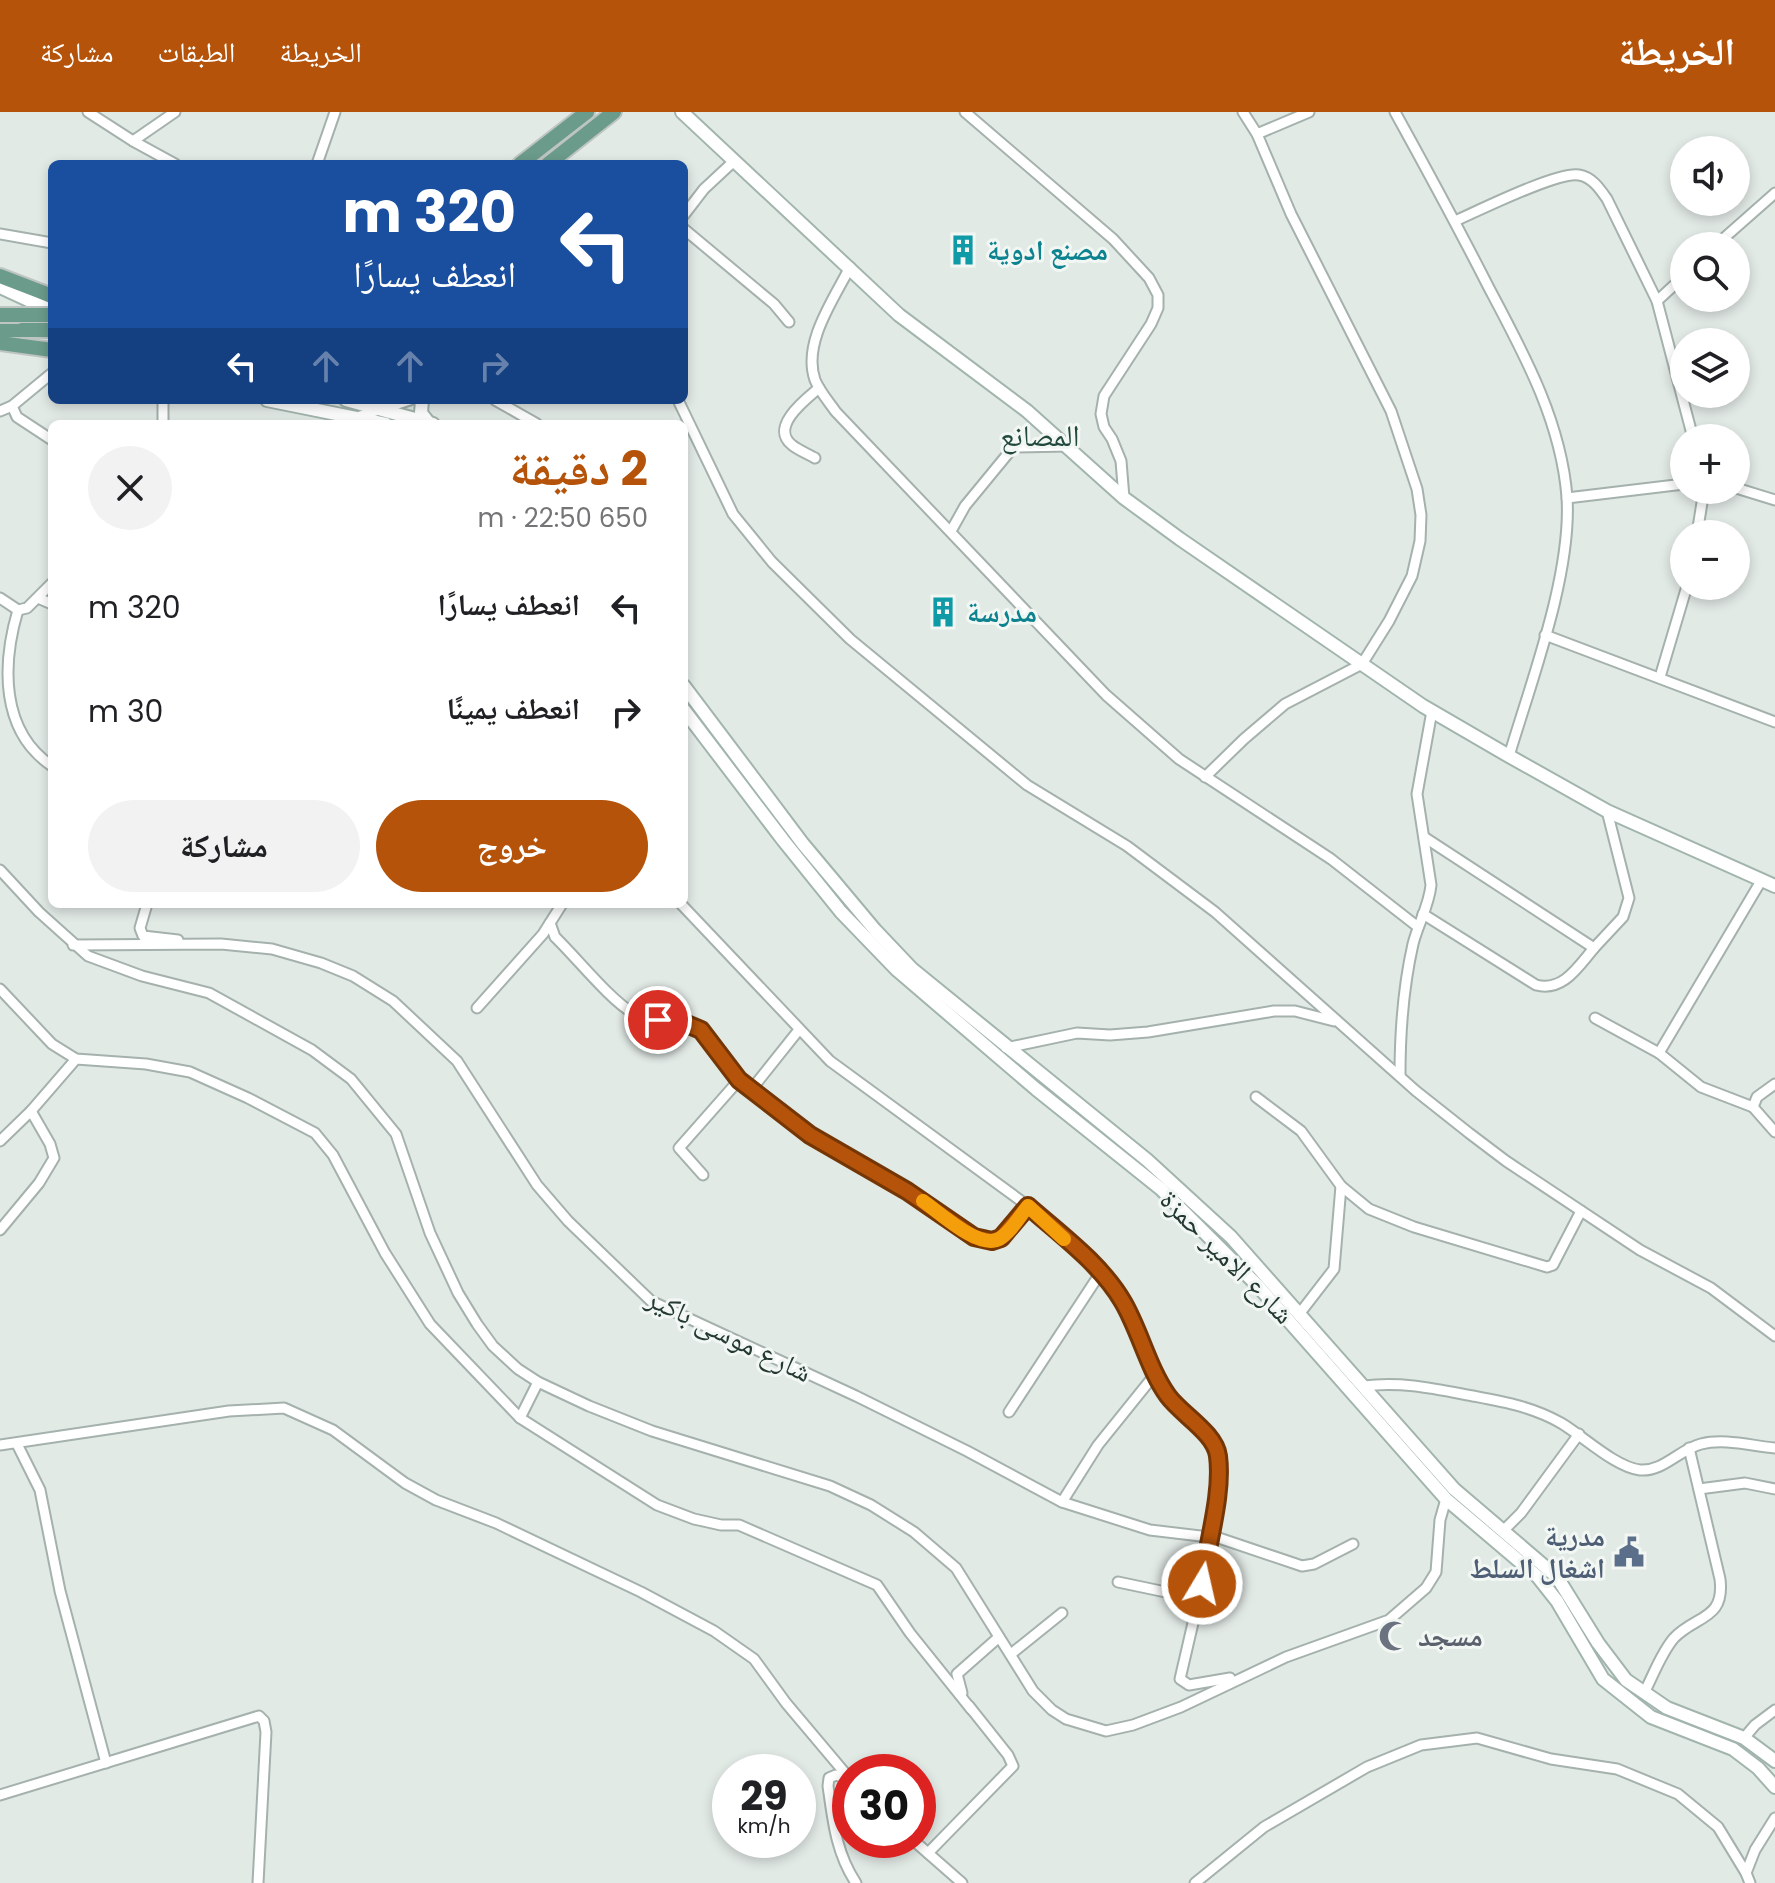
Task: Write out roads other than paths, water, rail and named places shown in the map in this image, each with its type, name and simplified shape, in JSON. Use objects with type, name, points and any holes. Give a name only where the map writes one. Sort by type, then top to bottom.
[{"type":"main road","points":[[525,160],[587,112]]},
{"type":"main road","points":[[553,160],[614,112]]},
{"type":"main road","points":[[682,112],[899,315],[1069,446],[1124,498],[1432,711],[1607,811],[1775,886]]},
{"type":"main road","points":[[0,276],[48,294]]},
{"type":"main road","points":[[0,287],[48,311]]},
{"type":"main road","points":[[0,305],[48,328]]},
{"type":"main road","points":[[0,315],[48,313]]},
{"type":"main road","points":[[0,330],[48,330]]},
{"type":"main road","points":[[0,343],[48,349]]},
{"type":"main road","points":[[314,404],[369,420]]},
{"type":"main road","points":[[362,404],[420,420]]},
{"type":"main road","name":"شارع الامير حمزة","points":[[688,691],[803,844],[912,969],[1147,1160],[1211,1218],[1300,1313],[1364,1386],[1446,1499],[1546,1586],[1592,1665],[1616,1691],[1651,1717],[1733,1749],[1758,1768],[1775,1787]]},
{"type":"main road","name":"شارع الامير حمزة","points":[[688,715],[783,840],[860,932],[914,987],[1161,1189],[1293,1323],[1416,1456],[1557,1577],[1615,1668],[1667,1708],[1744,1738],[1775,1761]]},
{"type":"main road","points":[[1069,1116],[1078,1104]]},
{"type":"street","points":[[88,112],[168,160]]},
{"type":"street","points":[[133,141],[175,112]]},
{"type":"street","points":[[318,160],[335,112]]},
{"type":"street","points":[[965,112],[1113,239],[1149,278],[1158,295],[1158,308],[1151,324],[1104,396],[1101,414],[1121,461],[1124,498]]},
{"type":"street","points":[[1205,777],[1285,704],[1362,664],[1389,621],[1418,560],[1421,515],[1417,489],[1391,411],[1291,214],[1257,134],[1243,112]]},
{"type":"street","points":[[1257,134],[1309,112]]},
{"type":"street","points":[[1395,112],[1522,351],[1555,434],[1567,498],[1565,542],[1545,635],[1509,756]]},
{"type":"street","points":[[688,210],[704,189],[733,162]]},
{"type":"street","points":[[1455,221],[1559,177],[1581,175],[1597,185],[1607,199],[1657,301],[1689,424]]},
{"type":"street","points":[[1731,232],[1775,193]]},
{"type":"street","points":[[688,232],[774,304],[789,322]]},
{"type":"street","points":[[0,234],[48,242]]},
{"type":"street","points":[[850,267],[815,341],[812,357],[819,388],[836,412],[1106,695],[1179,759],[1331,859],[1418,927]]},
{"type":"street","points":[[1657,301],[1670,289]]},
{"type":"street","points":[[0,411],[12,406],[48,376]]},
{"type":"street","points":[[815,458],[791,445],[786,434],[789,415],[819,388]]},
{"type":"street","points":[[357,417],[398,404]]},
{"type":"street","points":[[502,404],[530,420]]},
{"type":"street","points":[[12,406],[17,417],[48,437]]},
{"type":"street","points":[[688,421],[733,514],[772,562],[850,639],[1027,785],[1127,846],[1215,912],[1416,1091],[1481,1143],[1640,1250],[1711,1288],[1775,1336]]},
{"type":"street","points":[[951,531],[965,506],[1011,450],[1025,446],[1069,446]]},
{"type":"street","points":[[1567,498],[1670,486]]},
{"type":"street","points":[[1750,492],[1775,500]]},
{"type":"street","points":[[0,598],[18,610],[27,608],[48,587]]},
{"type":"street","points":[[38,598],[48,602]]},
{"type":"street","points":[[1660,677],[1683,600]]},
{"type":"street","points":[[18,610],[8,664],[11,705],[23,737],[48,762]]},
{"type":"street","points":[[1545,635],[1775,722]]},
{"type":"street","points":[[1400,1075],[1402,1006],[1418,927],[1430,899],[1431,885],[1417,794],[1432,711]]},
{"type":"street","points":[[1423,914],[1536,985],[1554,987],[1573,974],[1623,917],[1629,898],[1607,811]]},
{"type":"street","points":[[1424,837],[1594,948]]},
{"type":"street","points":[[0,870],[73,945],[88,956],[142,976],[209,993],[312,1050],[351,1079],[396,1134],[444,1268],[493,1346],[518,1369],[589,1406],[652,1431],[830,1486],[871,1505],[924,1538],[956,1568],[1033,1691],[1066,1719],[1106,1731],[1133,1725],[1181,1707],[1286,1657],[1395,1616],[1426,1588],[1436,1572],[1440,1520],[1446,1499]]},
{"type":"street","points":[[1659,1053],[1761,881]]},
{"type":"street","points":[[146,908],[140,928],[143,936],[188,944]]},
{"type":"street","points":[[477,1008],[559,908]]},
{"type":"street","points":[[685,908],[798,1031],[840,1069],[1028,1206],[1101,1272],[1123,1301],[1166,1394],[1211,1439],[1218,1455],[1218,1482],[1210,1535],[1180,1679],[1189,1685],[1241,1676]]},
{"type":"street","points":[[550,923],[555,937],[618,1002],[635,1014],[682,1022],[697,1028],[739,1080],[810,1135],[907,1191],[979,1239],[992,1241],[1001,1238],[1028,1206]]},
{"type":"street","name":"شارع موسى باكير","points":[[73,945],[221,944],[272,949],[321,963],[371,986],[393,1001],[457,1061],[537,1185],[568,1221],[641,1294],[679,1315],[954,1444],[1062,1502],[1150,1530],[1191,1537],[1210,1535],[1302,1566],[1310,1566],[1353,1544]]},
{"type":"street","points":[[0,989],[52,1044],[76,1059],[146,1064],[190,1072],[315,1133],[333,1155],[385,1253],[430,1324],[455,1354],[520,1418],[657,1505],[694,1519],[739,1525],[877,1585],[910,1633],[1008,1755],[1013,1766],[936,1845]]},
{"type":"street","points":[[1006,1048],[1077,1033],[1110,1035],[1148,1032],[1274,1011],[1295,1011],[1336,1021]]},
{"type":"street","points":[[1595,1018],[1659,1053],[1701,1087],[1753,1107],[1775,1132]]},
{"type":"street","points":[[751,1090],[798,1031]]},
{"type":"street","points":[[0,1141],[76,1059]]},
{"type":"street","points":[[703,1175],[679,1148],[739,1080]]},
{"type":"street","points":[[1753,1107],[1757,1097],[1775,1084]]},
{"type":"street","points":[[1256,1097],[1301,1131],[1341,1186],[1369,1209],[1385,1217],[1547,1267],[1553,1265],[1581,1211]]},
{"type":"street","points":[[0,1230],[39,1183],[54,1158],[50,1144],[31,1111]]},
{"type":"street","points":[[1300,1313],[1334,1269],[1341,1186]]},
{"type":"street","points":[[1009,1412],[1101,1272]]},
{"type":"street","points":[[1062,1502],[1098,1445],[1156,1373]]},
{"type":"street","points":[[520,1418],[538,1382]]},
{"type":"street","points":[[1364,1386],[1391,1383],[1435,1388],[1539,1411],[1614,1459],[1640,1470],[1661,1465],[1702,1443],[1775,1448]]},
{"type":"street","points":[[0,1445],[229,1411],[284,1408],[333,1430],[405,1483],[436,1500],[509,1529],[714,1631],[754,1659],[832,1758]]},
{"type":"street","points":[[1503,1531],[1521,1513],[1579,1434]]},
{"type":"street","points":[[17,1444],[40,1490],[60,1591],[106,1763]]},
{"type":"street","points":[[1644,1693],[1674,1639],[1713,1612],[1721,1597],[1720,1579],[1689,1448]]},
{"type":"street","points":[[1699,1489],[1745,1483],[1775,1489]]},
{"type":"street","points":[[1118,1582],[1199,1599]]},
{"type":"street","points":[[1011,1654],[1062,1613]]},
{"type":"street","points":[[971,1709],[957,1674],[999,1637]]},
{"type":"street","points":[[1744,1738],[1775,1710]]},
{"type":"street","points":[[0,1795],[259,1716],[266,1732],[258,1883]]},
{"type":"street","points":[[1195,1883],[1264,1827],[1367,1767],[1421,1745],[1477,1738],[1551,1759],[1617,1769],[1678,1794],[1718,1827],[1748,1878]]},
{"type":"street","points":[[832,1777],[828,1786],[832,1812]]},
{"type":"street","points":[[1748,1878],[1755,1850],[1775,1818]]},
{"type":"street","points":[[843,1858],[856,1883]]},
{"type":"street","points":[[934,1858],[962,1883]]},
{"type":"place","name":"مصنع ادوية","points":[[963,250]]},
{"type":"place","name":"مدرسة","points":[[943,612]]},
{"type":"place","name":"مدرية اشغال السلط","points":[[1629,1552]]},
{"type":"place","name":"مسجد","points":[[1394,1636]]},
{"type":"district","name":"المصانع","points":[[1040,435]]}]
